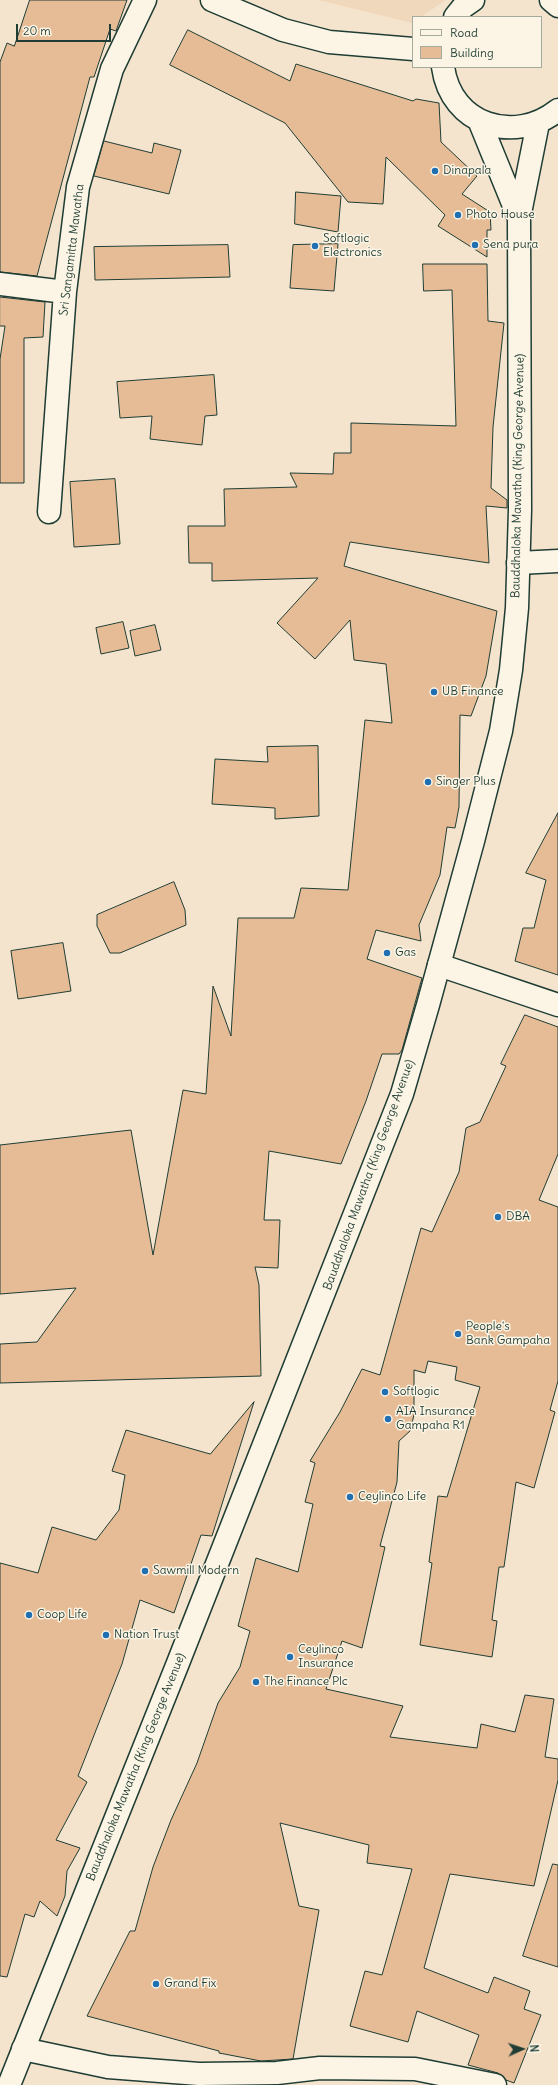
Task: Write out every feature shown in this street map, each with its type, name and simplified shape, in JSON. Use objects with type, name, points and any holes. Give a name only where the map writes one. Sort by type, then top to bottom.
[{"type":"main road","name":"Sri Sangamitta Mawatha","points":[[49,512],[66,292],[78,187],[112,69],[145,0]]},
{"type":"main road","points":[[212,0],[283,30],[329,42],[412,49]]},
{"type":"main road","points":[[456,16],[463,7],[473,0]]},
{"type":"main road","points":[[551,0],[558,6]]},
{"type":"main road","points":[[443,68],[447,83],[455,99],[463,109],[479,120],[503,128],[521,128],[538,123],[558,110]]},
{"type":"main road","name":"Bauddhaloka Mawatha (King George Avenue)","points":[[479,120],[519,218]]},
{"type":"main road","name":"Bauddhaloka Mawatha (King George Avenue)","points":[[9,2085],[366,1190],[402,1094],[440,965],[501,731],[511,670],[517,608],[520,510],[519,218],[538,123]]},
{"type":"main road","points":[[0,284],[66,292]]},
{"type":"main road","points":[[518,564],[558,561]]},
{"type":"main road","points":[[440,965],[558,1005]]},
{"type":"main road","points":[[23,2049],[123,2069],[198,2074],[277,2073],[320,2068],[415,2069],[495,2085]]},
{"type":"shaded area","points":[[318,0],[446,0],[422,16],[412,16],[412,23]]},
{"type":"building","points":[[30,0],[127,0],[116,31],[110,29],[94,77],[90,77],[37,276],[0,272],[0,62],[7,43],[14,46]]},
{"type":"building","points":[[188,30],[290,81],[296,64],[413,101],[416,99],[439,103],[441,142],[477,176],[462,194],[490,212],[491,230],[487,230],[487,257],[438,226],[445,215],[386,157],[383,204],[348,202],[285,123],[170,65]]},
{"type":"building","points":[[104,141],[152,153],[154,143],[181,150],[169,194],[94,176]]},
{"type":"building","points":[[296,192],[341,196],[338,232],[295,224]]},
{"type":"building","points":[[338,244],[334,291],[290,288],[293,245]]},
{"type":"building","points":[[228,245],[230,277],[95,280],[94,247]]},
{"type":"building","points":[[423,264],[487,264],[488,321],[504,323],[493,427],[491,488],[507,500],[507,508],[486,506],[489,563],[350,542],[344,566],[497,611],[486,676],[471,716],[460,715],[459,807],[455,828],[447,827],[440,875],[419,925],[421,941],[376,930],[367,959],[422,978],[402,1050],[399,1054],[382,1054],[366,1101],[341,1164],[269,1151],[264,1220],[280,1220],[278,1268],[255,1267],[259,1285],[261,1376],[0,1383],[0,1344],[37,1342],[76,1288],[0,1294],[0,1145],[131,1130],[153,1255],[183,1090],[206,1094],[213,986],[231,1036],[238,918],[294,918],[301,888],[348,890],[365,720],[392,723],[386,664],[354,660],[350,620],[315,659],[277,623],[318,578],[212,581],[212,563],[189,563],[188,526],[225,526],[224,489],[297,487],[290,473],[333,474],[334,453],[351,453],[351,423],[456,426],[452,290],[424,291]]},
{"type":"building","points":[[0,297],[45,302],[43,337],[24,338],[24,483],[0,483],[0,359],[5,326],[0,326]]},
{"type":"building","points":[[214,375],[217,415],[205,416],[202,445],[150,439],[152,416],[120,418],[117,382]]},
{"type":"building","points":[[115,479],[120,544],[74,547],[70,482]]},
{"type":"building","points":[[123,622],[129,648],[101,654],[96,628]]},
{"type":"building","points":[[155,625],[161,650],[135,656],[130,631]]},
{"type":"building","points":[[318,746],[319,816],[275,819],[275,808],[212,804],[215,759],[268,762],[267,747]]},
{"type":"building","points":[[558,813],[558,975],[515,961],[523,928],[534,928],[546,880],[526,873]]},
{"type":"building","points":[[174,882],[185,910],[186,925],[120,953],[110,953],[97,926],[97,915]]},
{"type":"building","points":[[63,943],[71,991],[18,999],[11,951]]},
{"type":"building","points":[[525,1015],[558,1027],[558,1154],[539,1200],[558,1207],[558,1381],[550,1410],[555,1412],[534,1488],[516,1482],[504,1567],[499,1567],[492,1620],[497,1621],[492,1657],[420,1645],[432,1563],[429,1562],[438,1496],[447,1497],[480,1387],[455,1380],[457,1367],[428,1361],[425,1373],[414,1370],[414,1415],[410,1431],[399,1441],[397,1482],[380,1546],[385,1547],[362,1648],[342,1641],[326,1689],[403,1706],[390,1737],[477,1748],[481,1724],[515,1732],[525,1695],[554,1699],[545,1757],[558,1759],[558,1780],[534,1886],[450,1874],[424,1968],[488,1993],[494,1977],[530,1991],[524,2009],[541,2015],[514,2083],[506,2080],[498,2073],[468,2065],[479,2035],[417,2011],[408,2042],[350,2026],[365,1971],[382,1975],[412,1869],[367,1863],[369,1845],[280,1823],[299,1906],[319,1910],[293,2059],[261,2061],[219,2053],[219,2051],[87,2016],[130,1931],[135,1931],[153,1867],[171,1820],[197,1763],[218,1703],[240,1667],[250,1631],[238,1626],[256,1558],[298,1572],[313,1504],[305,1502],[315,1463],[310,1461],[340,1412],[362,1369],[380,1375],[421,1228],[432,1232],[459,1172],[466,1128],[480,1122],[506,1066],[501,1064]]},
{"type":"building","points":[[254,1402],[212,1536],[201,1535],[174,1613],[140,1600],[122,1664],[78,1776],[87,1782],[56,1840],[80,1848],[67,1871],[65,1896],[57,1916],[40,1901],[34,1917],[25,1914],[7,1977],[0,1976],[0,1563],[38,1573],[52,1527],[96,1540],[119,1510],[125,1475],[112,1471],[126,1430],[210,1454]]},
{"type":"building","points":[[553,1864],[558,1865],[558,1967],[523,1956]]},
{"type":"place","name":"Dinapala","points":[[435,171]]},
{"type":"place","name":"Photo House","points":[[458,215]]},
{"type":"place","name":"Sena pura","points":[[475,245]]},
{"type":"place","name":"Softlogic Electronics","points":[[315,246]]},
{"type":"place","name":"UB Finance","points":[[434,692]]},
{"type":"place","name":"Singer Plus","points":[[428,782]]},
{"type":"place","name":"Gas","points":[[387,953]]},
{"type":"place","name":"DBA","points":[[498,1217]]},
{"type":"place","name":"People's Bank Gampaha","points":[[458,1334]]},
{"type":"place","name":"Softlogic","points":[[385,1392]]},
{"type":"place","name":"AIA Insurance Gampaha R1","points":[[388,1419]]},
{"type":"place","name":"Ceylinco Life","points":[[350,1497]]},
{"type":"place","name":"Sawmill Modern","points":[[145,1571]]},
{"type":"place","name":"Coop Life","points":[[29,1615]]},
{"type":"place","name":"Nation Trust","points":[[106,1635]]},
{"type":"place","name":"Ceylinco Insurance","points":[[290,1657]]},
{"type":"place","name":"The Finance Plc","points":[[256,1682]]},
{"type":"place","name":"Grand Fix","points":[[156,1984]]}]
